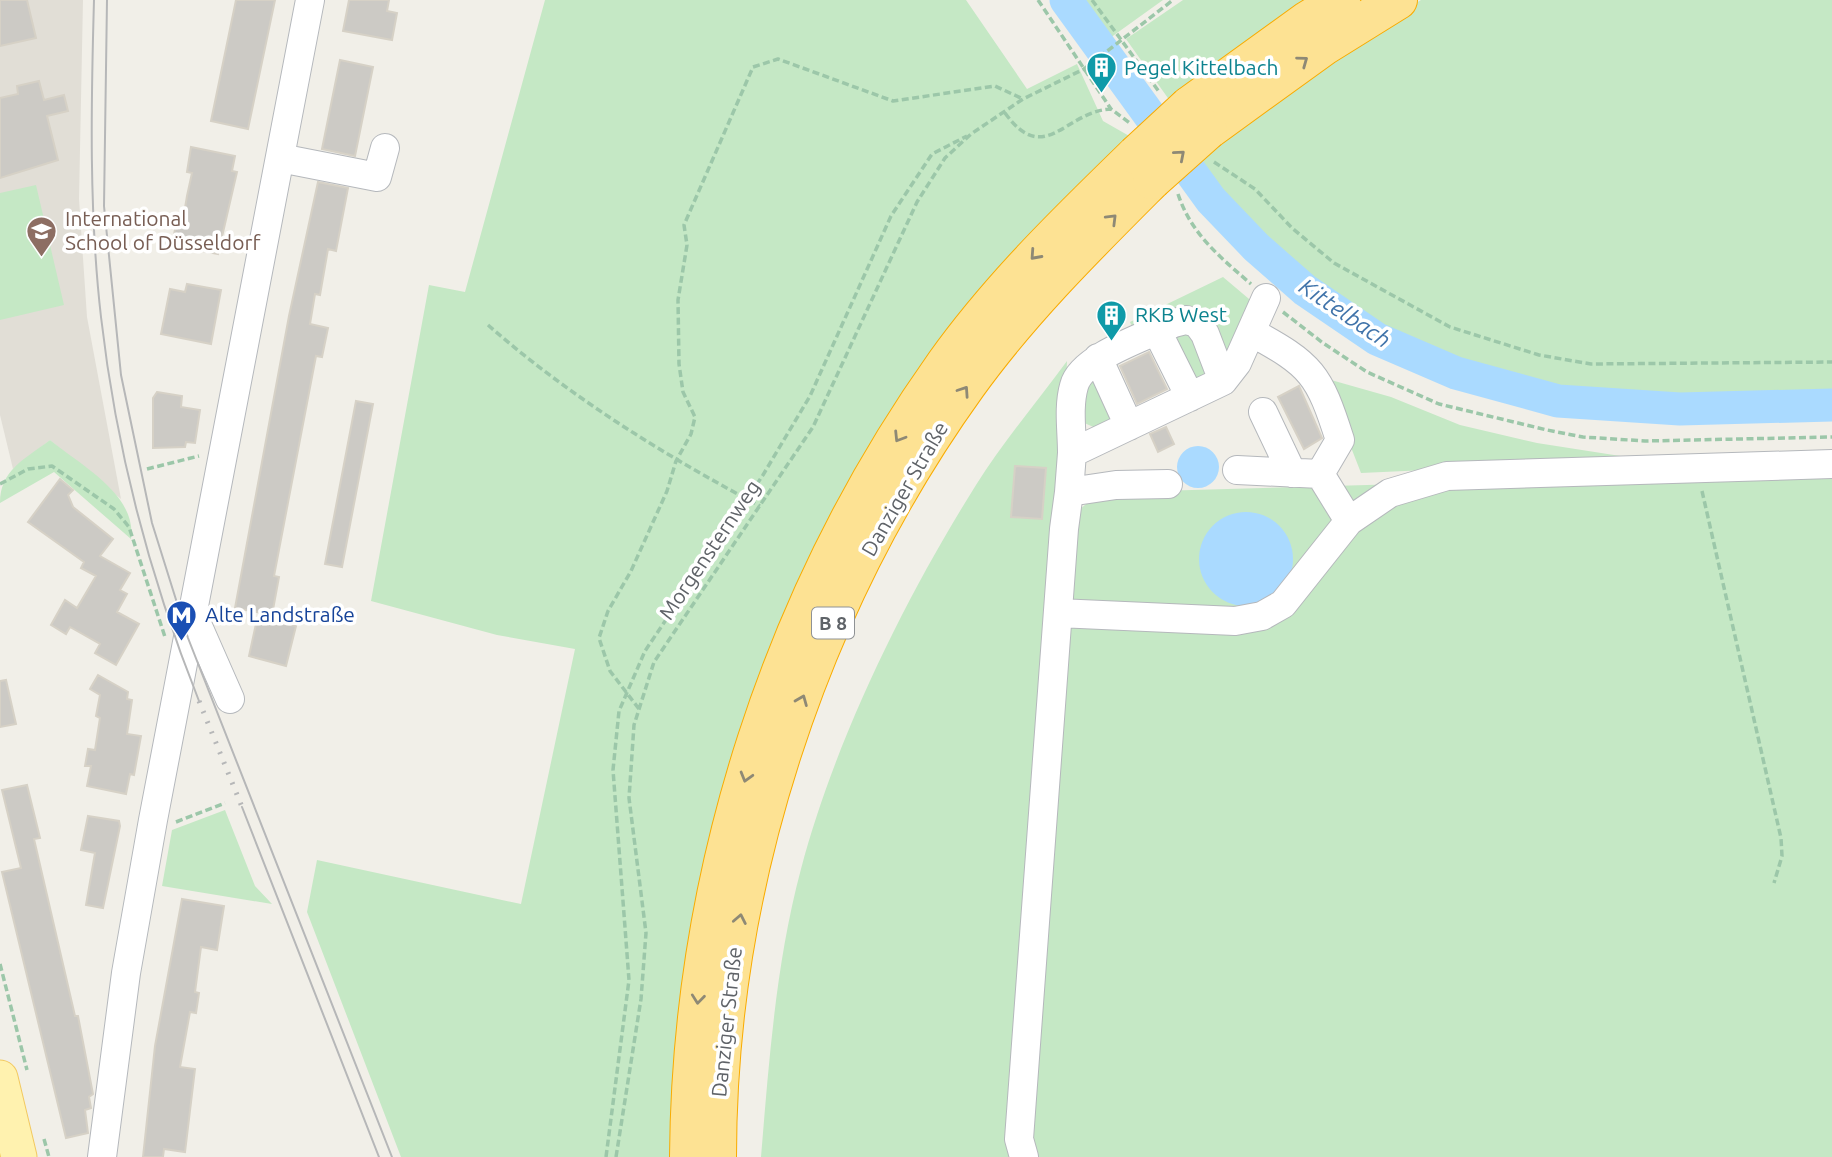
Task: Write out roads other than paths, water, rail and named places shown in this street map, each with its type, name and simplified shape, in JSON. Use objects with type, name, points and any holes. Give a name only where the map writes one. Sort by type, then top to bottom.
[{"type":"highway","name":"Danziger Straße","points":[[688,1157],[701,968],[727,841],[763,717],[812,596],[875,475],[945,364],[1035,254],[1144,167],[1308,20],[1341,0]]},
{"type":"highway","name":"Danziger Straße","points":[[1198,118],[1398,0]]},
{"type":"highway","name":"Danziger Straße","points":[[717,1157],[721,1056],[729,975],[754,850],[790,728],[839,608],[900,490],[968,385],[1144,167]]},
{"type":"main road","points":[[15,1079],[19,1157]]},
{"type":"street","points":[[102,1157],[126,974],[153,820],[310,0]]},
{"type":"street","points":[[280,158],[377,177],[385,148]]},
{"type":"street","points":[[1072,453],[1223,381],[1237,363],[1251,332],[1275,305]]},
{"type":"street","points":[[1024,1157],[1020,1139],[1072,453],[1071,400],[1074,383],[1081,370],[1098,358],[1186,320],[1197,323],[1205,334],[1223,381]]},
{"type":"street","points":[[1157,331],[1190,397]]},
{"type":"street","points":[[1251,332],[1301,361],[1315,377],[1325,397],[1340,440],[1320,474]]},
{"type":"street","points":[[1098,358],[1129,426]]},
{"type":"street","points":[[1263,412],[1292,472]]},
{"type":"street","points":[[1058,613],[1235,621],[1262,616],[1283,604],[1349,521],[1390,493],[1447,476],[1832,464]]},
{"type":"street","points":[[1237,470],[1320,474]]},
{"type":"street","points":[[1320,474],[1349,521]]},
{"type":"street","points":[[1069,492],[1116,485],[1168,484]]},
{"type":"street","points":[[193,615],[230,699]]},
{"type":"water","points":[[1198,446],[1213,452],[1219,467],[1213,482],[1198,488],[1183,482],[1177,467],[1183,452]]},
{"type":"water","points":[[1246,512],[1264,516],[1279,526],[1289,541],[1293,559],[1289,577],[1279,592],[1264,602],[1246,606],[1228,602],[1213,592],[1203,577],[1199,559],[1203,541],[1213,526],[1228,516]]},
{"type":"waterway","name":"Kittelbach","points":[[1066,0],[1211,200],[1256,247],[1305,290],[1377,339],[1456,373],[1558,401],[1680,409],[1832,405]]},
{"type":"tram line","points":[[94,0],[93,199],[97,278],[108,366],[126,464],[150,560],[199,701]]},
{"type":"tram line","points":[[107,0],[104,206],[121,375],[152,523],[188,638],[392,1157]]},
{"type":"tram line","points":[[242,807],[379,1157]]},
{"type":"railway","points":[[199,701],[242,807]]},
{"type":"place","name":"Pegel Kittelbach","points":[[1101,95]]},
{"type":"place","name":"International School of Düsseldorf","points":[[42,258]]},
{"type":"place","name":"RKB West","points":[[1112,342]]},
{"type":"place","name":"Alte Landstraße","points":[[182,642]]}]
